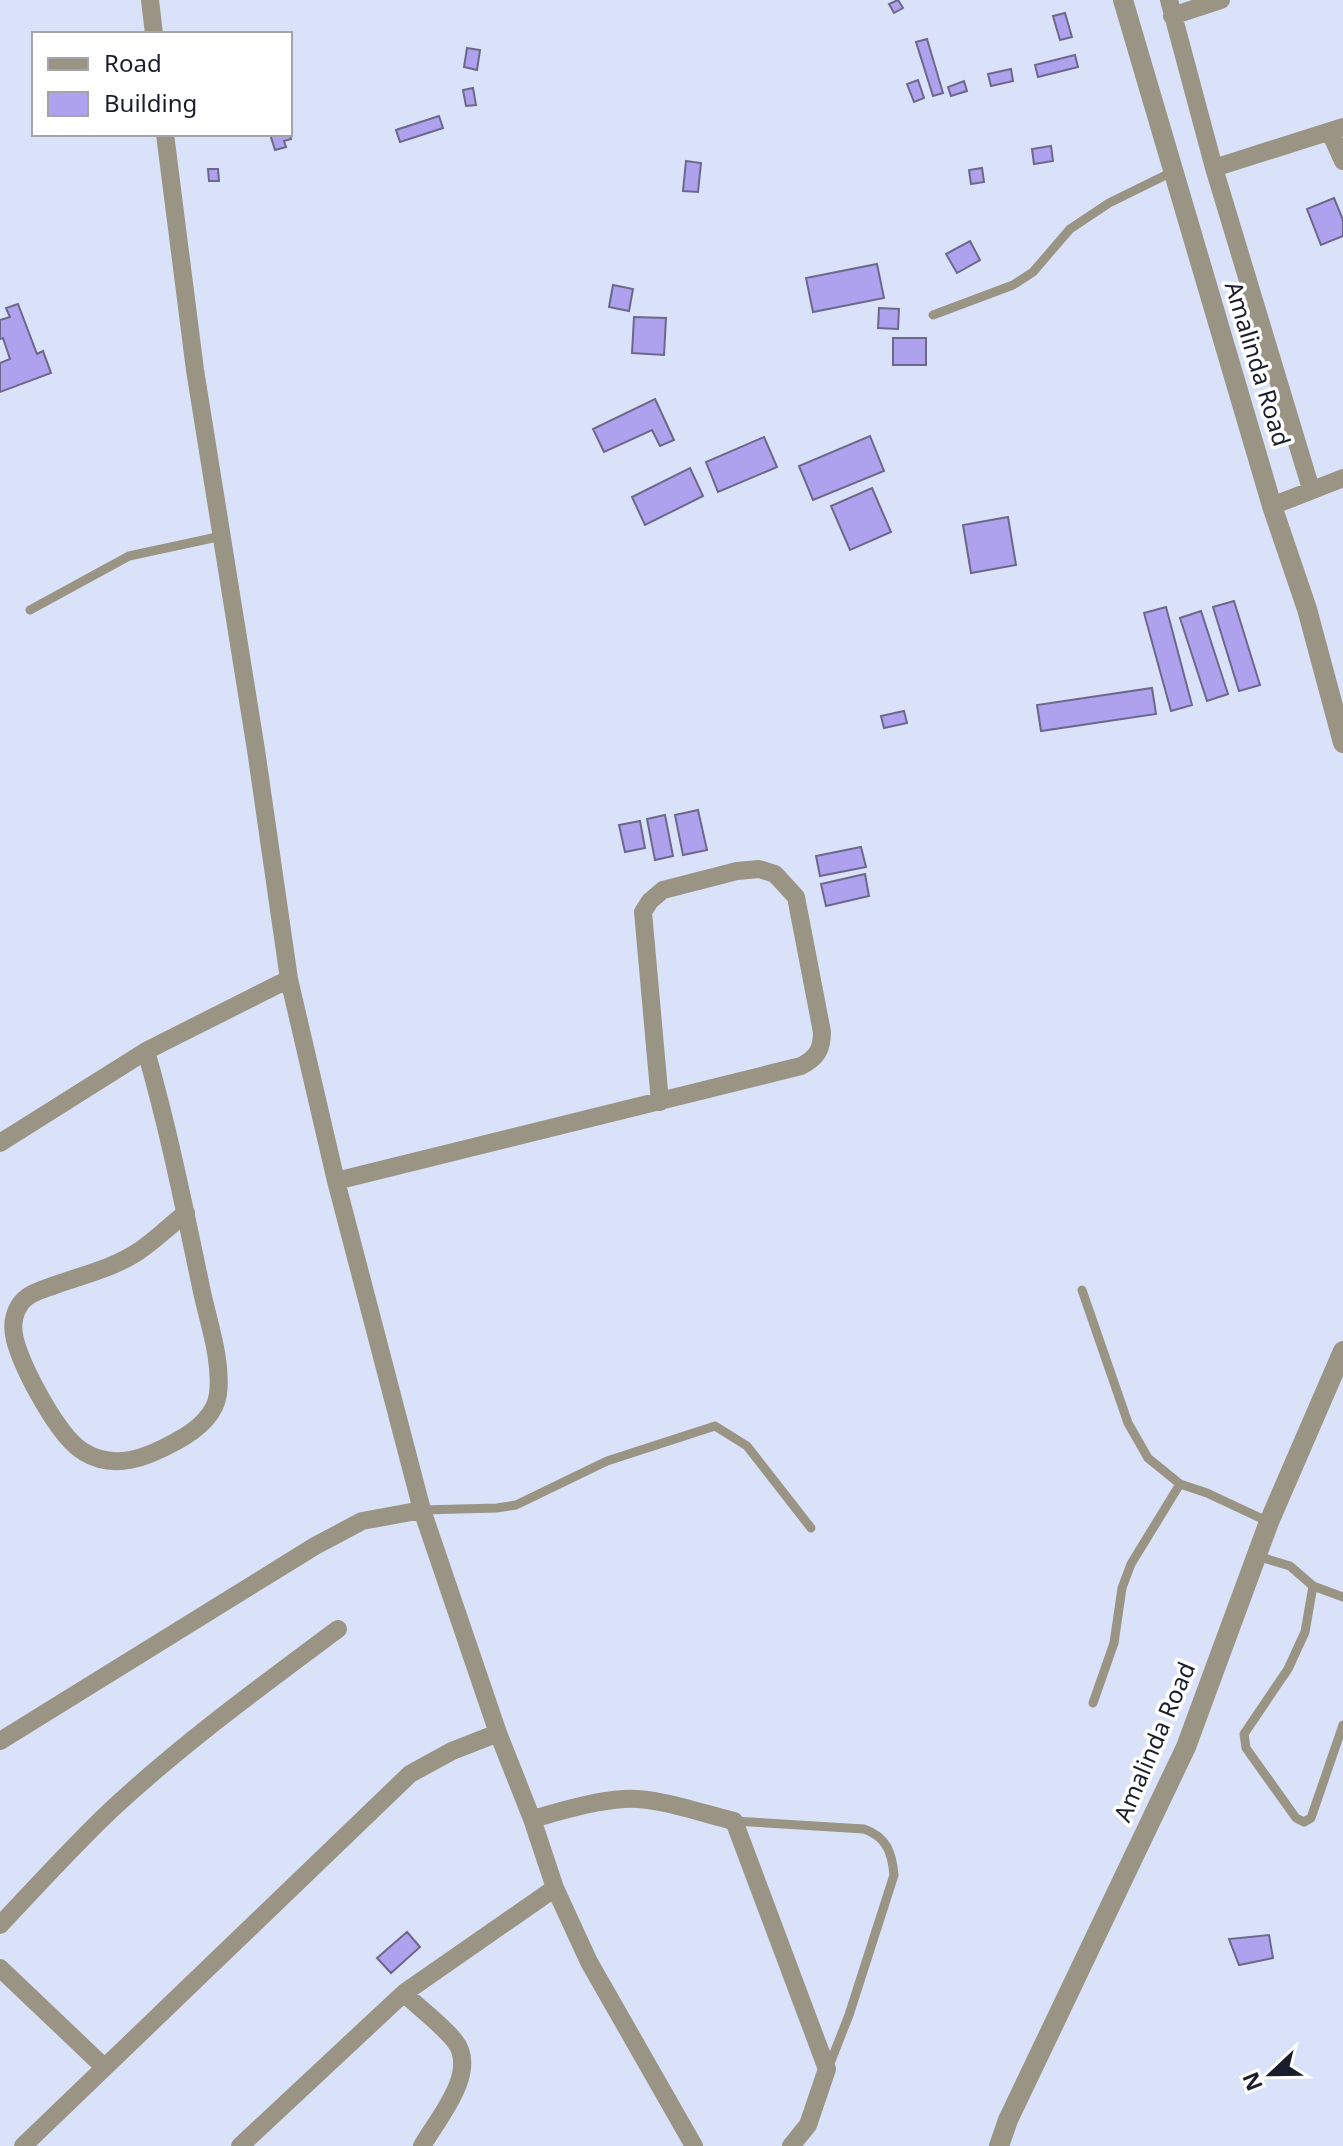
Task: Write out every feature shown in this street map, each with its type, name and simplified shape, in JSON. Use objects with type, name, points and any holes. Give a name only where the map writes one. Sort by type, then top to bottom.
[{"type":"street","points":[[150,0],[154,32]]},
{"type":"street","name":"Amalinda Road","points":[[1123,0],[1272,506],[1307,609],[1343,743]]},
{"type":"street","points":[[1221,0],[1171,8],[1214,168],[1311,489]]},
{"type":"street","points":[[1214,168],[1337,129],[1343,161]]},
{"type":"street","points":[[165,136],[195,370],[289,979],[336,1181],[422,1510],[555,1888],[589,1962],[694,2146]]},
{"type":"street","points":[[1272,506],[1343,478]]},
{"type":"street","points":[[336,1181],[660,1102],[801,1066],[813,1060],[822,1046],[822,1032],[796,897],[775,874],[759,869],[737,871],[663,890],[643,912],[660,1102]]},
{"type":"street","points":[[0,1143],[146,1051],[289,979]]},
{"type":"street","points":[[146,1051],[167,1124],[186,1213],[218,1368],[218,1396],[206,1420],[183,1438],[146,1458],[113,1462],[84,1453],[61,1430],[43,1401],[15,1340],[13,1318],[21,1302],[34,1293],[116,1264],[139,1251],[186,1213]]},
{"type":"street","name":"Amalinda Road","points":[[999,2146],[1008,2120],[1186,1747],[1269,1522],[1343,1351]]},
{"type":"street","points":[[0,1741],[315,1546],[362,1521],[422,1510]]},
{"type":"street","points":[[0,1925],[112,1810],[159,1768],[234,1706],[338,1629]]},
{"type":"street","points":[[23,2146],[410,1774],[452,1751],[498,1733]]},
{"type":"street","points":[[532,1819],[592,1803],[625,1799],[646,1800],[734,1821],[827,2069],[808,2125],[791,2146]]},
{"type":"street","points":[[240,2146],[404,1993],[555,1888]]},
{"type":"street","points":[[0,1968],[104,2067]]},
{"type":"street","points":[[404,1993],[456,2042],[463,2057],[464,2073],[422,2146]]},
{"type":"lane","points":[[933,315],[1013,285],[1033,272],[1070,229],[1109,203],[1172,172]]},
{"type":"lane","points":[[30,610],[129,556],[222,536]]},
{"type":"lane","points":[[1082,1290],[1128,1423],[1148,1458],[1180,1484],[1269,1522]]},
{"type":"lane","points":[[422,1510],[516,1505],[607,1461],[715,1426],[747,1446],[811,1528]]},
{"type":"lane","points":[[1093,1703],[1114,1643],[1122,1588],[1131,1564],[1180,1484]]},
{"type":"lane","points":[[1257,1556],[1290,1566],[1313,1586],[1343,1597]]},
{"type":"lane","points":[[1313,1586],[1305,1632],[1288,1669],[1244,1734],[1246,1748],[1296,1818],[1304,1822],[1311,1818],[1343,1725]]},
{"type":"lane","points":[[734,1821],[864,1829],[878,1834],[887,1844],[894,1875],[849,2015],[827,2069]]},
{"type":"building","points":[[898,0],[903,8],[894,13],[889,4]]},
{"type":"building","points":[[1065,13],[1072,37],[1060,40],[1053,16]]},
{"type":"building","points":[[927,39],[943,93],[933,96],[916,42]]},
{"type":"building","points":[[467,48],[480,50],[477,70],[464,67]]},
{"type":"building","points":[[1075,55],[1078,67],[1038,77],[1035,65]]},
{"type":"building","points":[[1011,69],[1013,81],[991,86],[988,74]]},
{"type":"building","points":[[918,80],[924,98],[914,102],[907,84]]},
{"type":"building","points":[[964,81],[967,91],[951,96],[948,87]]},
{"type":"building","points":[[473,88],[476,105],[466,106],[463,90]]},
{"type":"building","points":[[439,116],[443,128],[400,142],[396,130]]},
{"type":"building","points":[[271,136],[290,136],[291,139],[284,141],[286,147],[275,150]]},
{"type":"building","points":[[1051,146],[1053,161],[1034,164],[1032,149]]},
{"type":"building","points":[[686,161],[701,163],[698,192],[683,191]]},
{"type":"building","points":[[982,168],[984,182],[971,184],[969,170]]},
{"type":"building","points":[[208,169],[218,169],[219,181],[209,181]]},
{"type":"building","points":[[1334,198],[1343,220],[1343,236],[1321,245],[1307,209]]},
{"type":"building","points":[[970,241],[980,260],[957,273],[946,254]]},
{"type":"building","points":[[877,264],[884,298],[813,312],[806,278]]},
{"type":"building","points":[[613,285],[633,289],[629,311],[609,307]]},
{"type":"building","points":[[18,304],[37,354],[43,351],[51,373],[0,392],[0,363],[10,359],[3,338],[0,339],[0,320],[10,317],[6,308]]},
{"type":"building","points":[[879,308],[899,309],[898,329],[878,328]]},
{"type":"building","points":[[634,317],[666,318],[664,355],[632,353]]},
{"type":"building","points":[[893,338],[926,338],[926,365],[893,365]]},
{"type":"building","points":[[655,399],[674,440],[660,446],[652,430],[604,452],[593,429]]},
{"type":"building","points":[[870,436],[884,471],[813,500],[799,466]]},
{"type":"building","points":[[764,437],[777,467],[718,492],[706,462]]},
{"type":"building","points":[[690,468],[703,496],[645,525],[632,497]]},
{"type":"building","points":[[872,488],[891,532],[850,550],[831,506]]},
{"type":"building","points":[[1008,517],[1016,565],[971,573],[963,525]]},
{"type":"building","points":[[1234,601],[1260,685],[1239,691],[1213,607]]},
{"type":"building","points":[[1166,607],[1192,705],[1171,711],[1144,613]]},
{"type":"building","points":[[1201,611],[1228,694],[1207,701],[1180,618]]},
{"type":"building","points":[[1152,688],[1156,714],[1041,731],[1037,705]]},
{"type":"building","points":[[904,711],[907,723],[884,728],[881,716]]},
{"type":"building","points":[[698,810],[707,850],[683,855],[675,815]]},
{"type":"building","points":[[665,815],[673,856],[655,860],[647,819]]},
{"type":"building","points":[[640,821],[645,848],[625,852],[619,825]]},
{"type":"building","points":[[861,847],[866,867],[820,876],[816,856]]},
{"type":"building","points":[[865,874],[869,896],[826,906],[821,884]]},
{"type":"building","points":[[407,1932],[420,1947],[391,1973],[377,1958]]},
{"type":"building","points":[[1269,1935],[1273,1958],[1239,1965],[1229,1939]]}]
